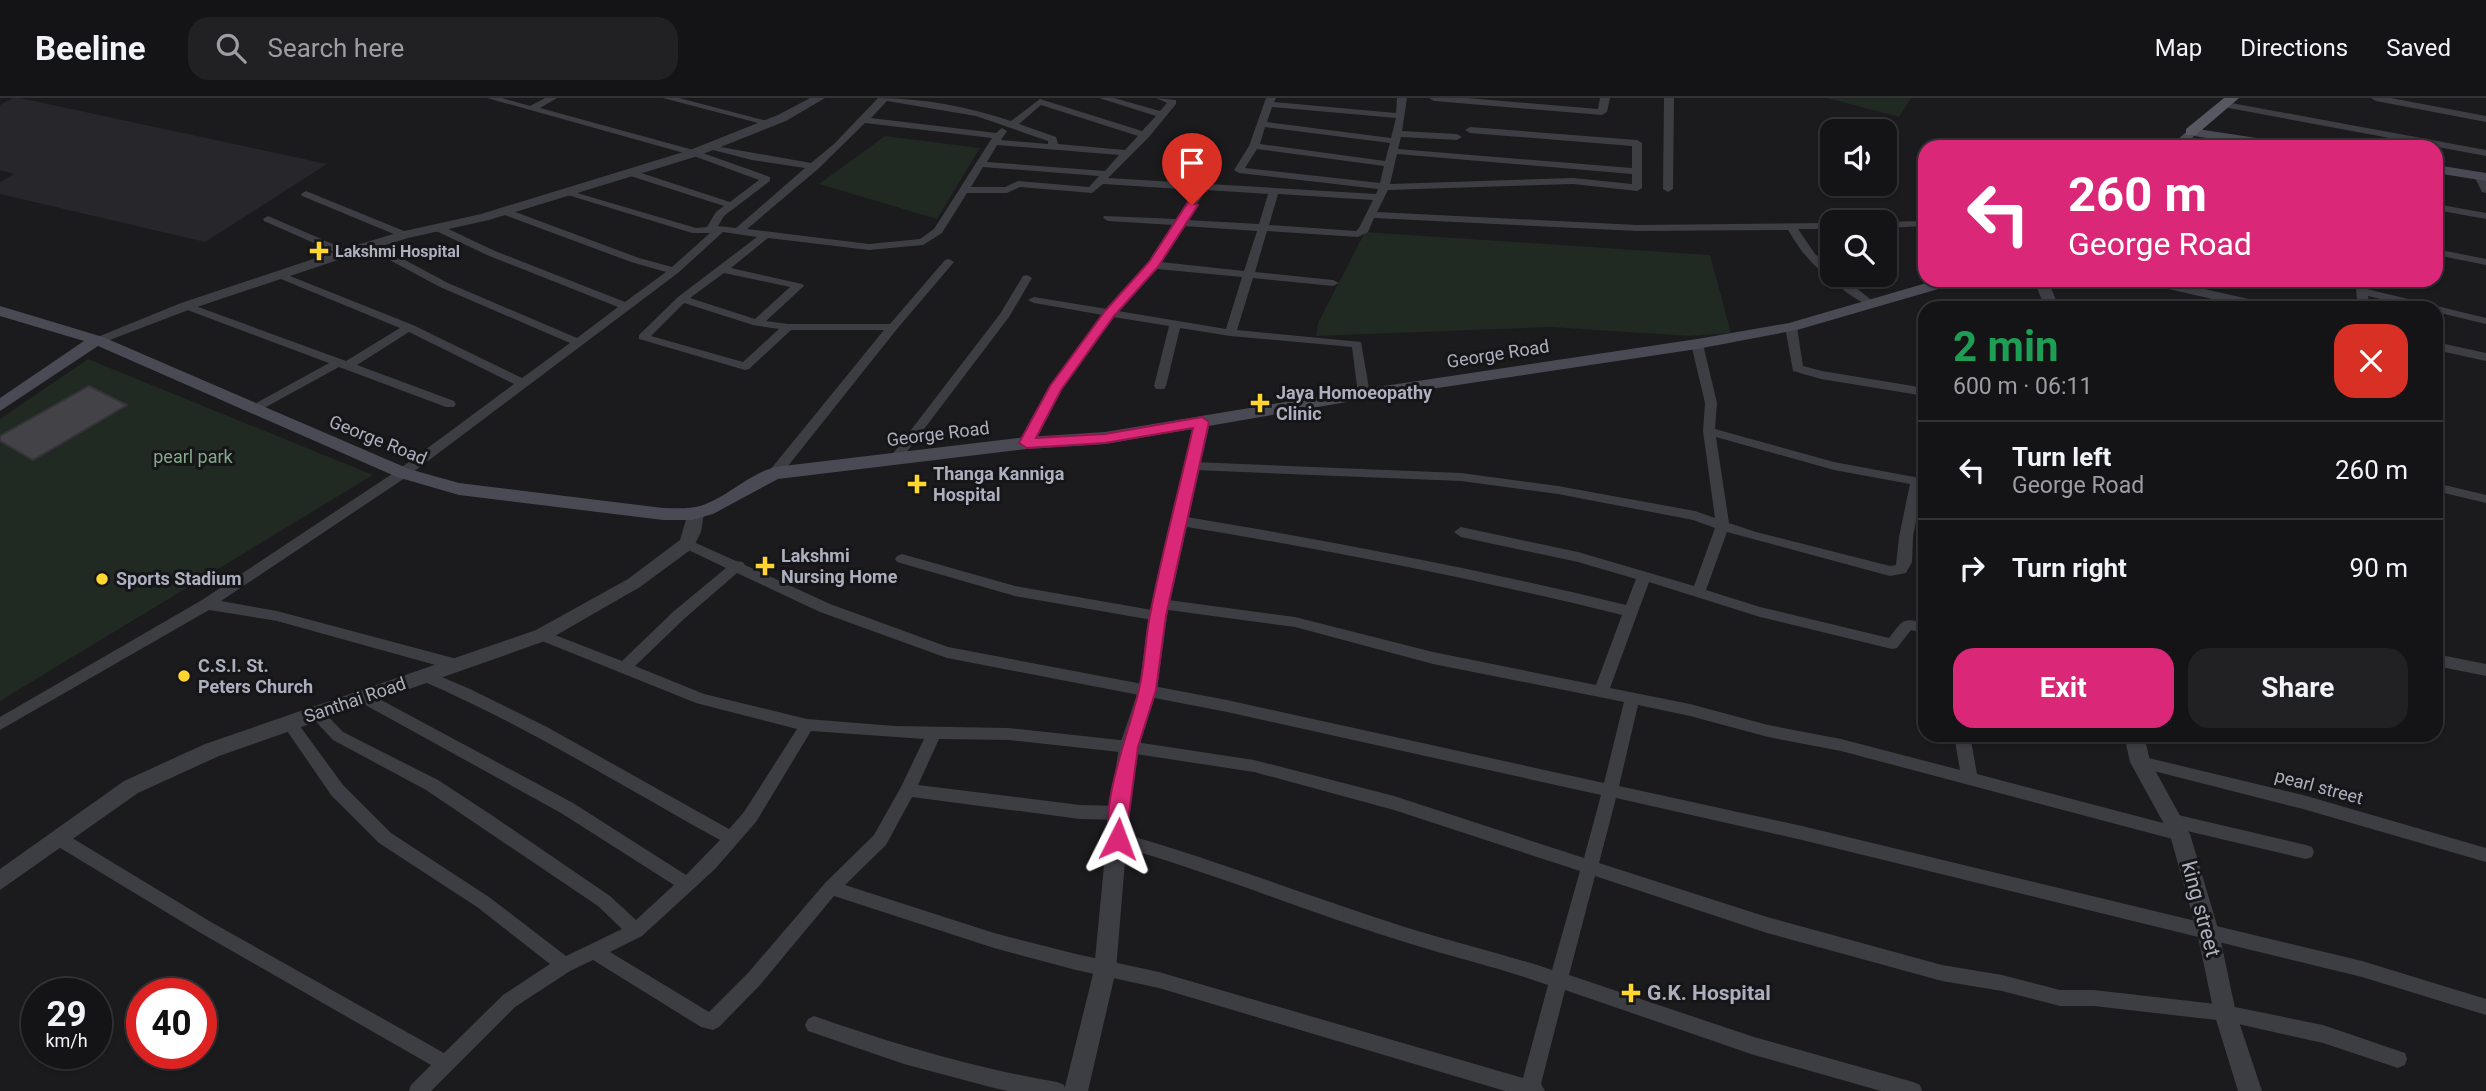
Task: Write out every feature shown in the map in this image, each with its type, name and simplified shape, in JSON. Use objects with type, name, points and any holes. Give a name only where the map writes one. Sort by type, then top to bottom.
[{"type":"main road","points":[[2183,140],[2226,101]]},
{"type":"main road","points":[[2191,132],[2244,140]]},
{"type":"main road","points":[[2443,170],[2483,176]]},
{"type":"main road","name":"George Road","points":[[0,311],[97,340],[403,473],[459,489],[663,514],[696,513],[715,506],[759,478],[775,473],[1027,443],[1105,438],[1364,394],[1697,344],[1791,327],[1928,287]]},
{"type":"main road","points":[[0,406],[97,340]]},
{"type":"street","points":[[0,724],[207,604],[403,473],[674,271],[715,229],[730,205],[766,181],[694,153],[492,98]]},
{"type":"street","points":[[533,108],[552,98]]},
{"type":"street","points":[[668,98],[770,123]]},
{"type":"street","points":[[97,340],[186,306],[345,253],[503,211],[712,147],[770,123],[820,98]]},
{"type":"street","points":[[737,231],[814,167],[865,120],[884,98],[978,113],[1053,139],[1053,148]]},
{"type":"street","points":[[1024,98],[1044,100],[1146,135]]},
{"type":"street","points":[[1104,98],[1162,115]]},
{"type":"street","points":[[1161,98],[1175,100]]},
{"type":"street","points":[[1108,218],[1358,234],[1364,230],[1382,192],[1401,116],[1402,98]]},
{"type":"street","points":[[1434,98],[1602,112],[1605,98]]},
{"type":"street","points":[[1668,188],[1669,98]]},
{"type":"street","points":[[2376,98],[2486,119]]},
{"type":"street","points":[[563,192],[696,231],[737,231],[869,247],[923,242],[939,231],[996,139],[1044,100]]},
{"type":"street","points":[[963,190],[1007,190],[1018,184],[1092,190],[1146,135],[1175,100]]},
{"type":"street","points":[[1382,192],[1239,170],[1254,146],[1269,101],[1401,116]]},
{"type":"street","points":[[2226,101],[2421,140]]},
{"type":"street","points":[[865,120],[1053,148],[1127,153]]},
{"type":"street","points":[[1261,124],[1637,171]]},
{"type":"street","points":[[979,164],[1104,178],[1274,192],[1382,192],[1573,181],[1637,188],[1636,143],[1470,130]]},
{"type":"street","points":[[1393,142],[1457,138]]},
{"type":"street","points":[[2443,144],[2486,153]]},
{"type":"street","points":[[1254,146],[1389,164]]},
{"type":"street","points":[[712,147],[752,157],[814,167]]},
{"type":"street","points":[[738,169],[752,157]]},
{"type":"street","points":[[628,172],[730,205]]},
{"type":"street","points":[[2483,176],[2486,190]]},
{"type":"street","points":[[1027,443],[1055,389],[1110,313],[1154,265],[1182,224],[1203,186]]},
{"type":"street","points":[[1230,333],[1274,192]]},
{"type":"street","points":[[306,194],[405,235]]},
{"type":"street","points":[[2443,208],[2486,216]]},
{"type":"street","points":[[503,211],[635,260],[674,271]]},
{"type":"street","points":[[1370,215],[1637,228],[1820,226]]},
{"type":"street","points":[[268,219],[345,253]]},
{"type":"street","points":[[1897,225],[1918,224]]},
{"type":"street","points":[[1791,227],[1811,256],[1820,263]]},
{"type":"street","points":[[438,228],[491,253],[625,306]]},
{"type":"street","points":[[764,236],[682,299],[643,337],[746,366],[788,327]]},
{"type":"street","points":[[371,246],[444,285],[580,343]]},
{"type":"street","points":[[2443,253],[2486,262]]},
{"type":"street","points":[[775,473],[949,262]]},
{"type":"street","points":[[1154,265],[1333,283]]},
{"type":"street","points":[[722,269],[797,286],[757,323]]},
{"type":"street","points":[[280,275],[410,327],[522,383]]},
{"type":"street","points":[[895,459],[1005,315],[1027,278]]},
{"type":"street","points":[[1849,287],[1868,303]]},
{"type":"street","points":[[2178,287],[2239,301]]},
{"type":"street","points":[[2363,287],[2410,301]]},
{"type":"street","points":[[682,299],[757,323],[788,327],[893,327]]},
{"type":"street","points":[[1034,300],[1230,333],[1357,344],[1364,394]]},
{"type":"street","points":[[186,306],[450,404]]},
{"type":"street","points":[[2443,310],[2486,321]]},
{"type":"street","points":[[1160,386],[1176,323]]},
{"type":"street","points":[[255,409],[410,327]]},
{"type":"street","points":[[1791,327],[1797,368],[1821,375],[1918,391]]},
{"type":"street","points":[[1697,344],[1711,403],[1709,431],[1723,525],[1698,593]]},
{"type":"street","points":[[2443,348],[2486,357]]},
{"type":"street","points":[[1076,1091],[1105,970],[1119,813],[1129,747],[1148,690],[1159,610],[1202,422]]},
{"type":"street","points":[[1709,431],[1807,460],[1918,481]]},
{"type":"street","points":[[1194,466],[1461,477],[1569,492],[1723,525],[1810,551],[1901,570],[1905,562],[1906,537],[1918,493]]},
{"type":"street","points":[[2443,489],[2486,499]]},
{"type":"street","points":[[696,513],[693,532],[687,544],[738,565],[825,608],[947,652],[1148,690],[1802,833],[2362,969],[2486,1007]]},
{"type":"street","points":[[1181,521],[1353,548],[1528,585],[1632,612]]},
{"type":"street","points":[[1461,532],[1578,557],[1831,631],[1892,644],[1908,624],[1918,626]]},
{"type":"street","name":"Santhai Road","points":[[0,881],[131,787],[212,751],[315,712],[365,698],[542,635],[634,583],[687,544]]},
{"type":"street","points":[[902,559],[1015,591],[1159,610],[1295,622],[1422,656],[1601,692],[1840,745],[1970,780],[2177,827],[2306,852]]},
{"type":"street","points":[[625,667],[679,615],[738,565]]},
{"type":"street","points":[[1601,692],[1644,576]]},
{"type":"street","points":[[207,604],[277,616],[457,665]]},
{"type":"street","points":[[542,635],[701,699],[807,726],[1008,734],[1211,758],[1320,781],[1590,865],[1767,925],[1942,973],[2002,982],[2060,999],[2094,998],[2225,1013],[2323,1034],[2398,1059]]},
{"type":"street","points":[[2443,661],[2486,670]]},
{"type":"street","points":[[425,676],[460,690],[549,735],[614,775],[732,838]]},
{"type":"street","points":[[365,698],[567,808],[685,883]]},
{"type":"street","points":[[831,888],[947,929],[1105,970],[1159,980],[1533,1090],[1556,981],[1612,792],[1632,699]]},
{"type":"street","points":[[315,712],[338,736],[432,785],[484,819],[604,901],[636,931]]},
{"type":"street","points":[[289,722],[337,790],[385,838],[483,902],[564,965]]},
{"type":"street","points":[[418,1091],[509,1002],[564,965],[636,931],[685,883],[709,864],[750,817],[807,726]]},
{"type":"street","points":[[595,952],[707,1021],[713,1021],[754,979],[831,888],[880,840],[908,790],[934,733]]},
{"type":"street","points":[[1963,742],[1970,780]]},
{"type":"street","name":"king street","points":[[2136,742],[2140,762],[2177,827],[2208,932],[2225,1013],[2250,1091]]},
{"type":"street","name":"pearl street","points":[[2140,762],[2303,802],[2486,855]]},
{"type":"street","points":[[908,790],[1080,812],[1119,813]]},
{"type":"street","points":[[58,838],[205,927],[446,1064]]},
{"type":"street","points":[[1118,839],[1189,859],[1326,908],[1658,1011],[1754,1046],[1913,1091]]},
{"type":"street","points":[[814,1025],[916,1061],[1007,1083],[1057,1091]]},
{"type":"shaded area","points":[[13,98],[327,164],[205,242],[0,194],[0,182],[14,174],[0,170],[0,105]]},
{"type":"green space","points":[[1827,98],[1911,98],[1899,117]]},
{"type":"green space","points":[[885,136],[980,148],[937,219],[819,184]]},
{"type":"green space","points":[[1365,232],[1710,255],[1731,333],[1690,336],[1550,327],[1316,336],[1318,323]]},
{"type":"green space","name":"Sports Stadium","points":[[88,359],[373,475],[0,701],[0,419]]},
{"type":"building","points":[[89,386],[127,405],[33,460],[0,441],[0,436]]},
{"type":"place","name":"Lakshmi Hospital","points":[[319,251]]},
{"type":"place","name":"Jaya Homoeopathy Clinic","points":[[1260,403]]},
{"type":"place","name":"Thanga Kanniga Hospital","points":[[917,484]]},
{"type":"place","name":"Lakshmi Nursing Home","points":[[765,566]]},
{"type":"place","name":"Sports Stadium","points":[[102,579]]},
{"type":"place","name":"C.S.I. St. Peters Church","points":[[184,676]]},
{"type":"place","name":"G.K. Hospital","points":[[1631,993]]},
{"type":"route","points":[[1118,839],[1129,747],[1148,690],[1158,616],[1202,422],[1105,438],[1027,443],[1055,389],[1110,313],[1154,265],[1192,205]]},
{"type":"park label","name":"pearl park","points":[[193,457]]}]
